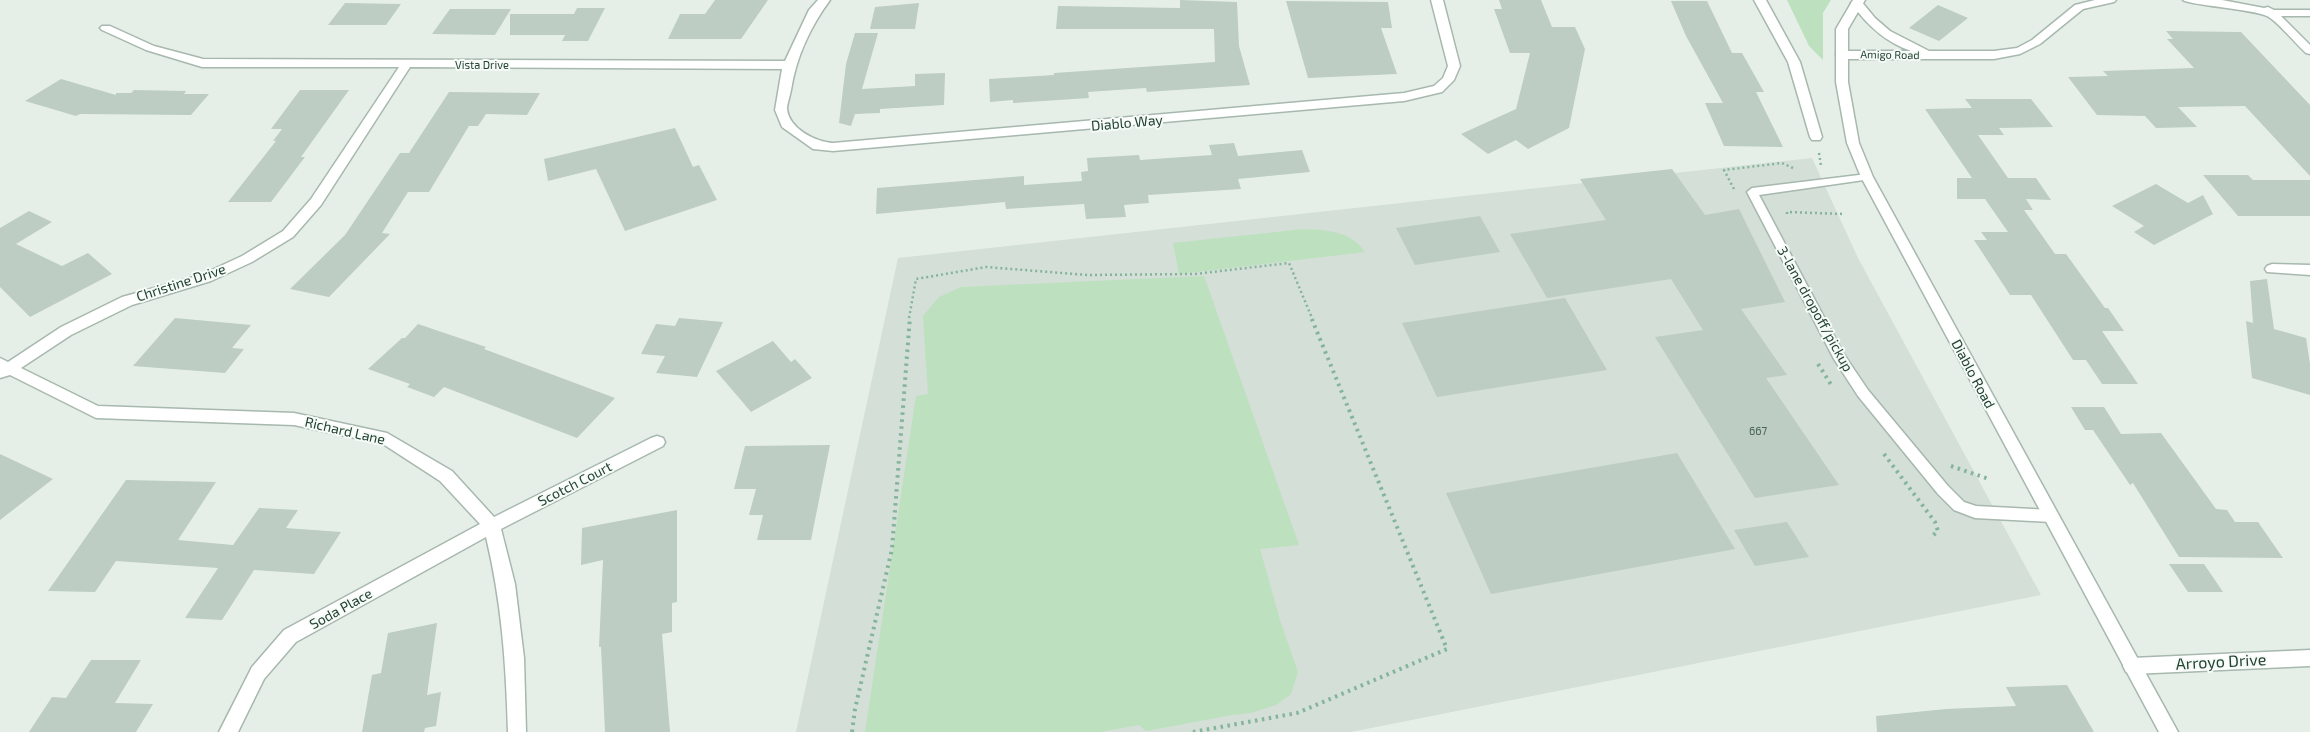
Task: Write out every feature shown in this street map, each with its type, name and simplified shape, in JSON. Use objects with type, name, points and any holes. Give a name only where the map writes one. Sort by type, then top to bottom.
[{"type":"street","points":[[789,65],[815,10],[824,0]]},
{"type":"street","name":"Diablo Way","points":[[789,65],[782,110],[788,127],[816,146],[834,147],[1404,98],[1438,89],[1448,80],[1454,66],[1437,0]]},
{"type":"street","points":[[1760,0],[1794,62],[1816,137]]},
{"type":"street","name":"Amigo Road","points":[[1842,54],[1994,55],[2020,51],[2036,42],[2079,6],[2110,0]]},
{"type":"street","points":[[2188,0],[2210,1],[2270,13],[2310,13]]},
{"type":"street","points":[[2257,0],[2310,51]]},
{"type":"street","name":"Amigo Road","points":[[1858,2],[1868,19],[1893,40],[1938,55]]},
{"type":"street","name":"Diablo Road","points":[[1858,2],[1842,29],[1842,82],[1853,143],[1866,176],[2169,732]]},
{"type":"street","name":"Vista Drive","points":[[106,28],[150,48],[202,64],[789,65]]},
{"type":"street","name":"Christine Drive","points":[[3,369],[66,331],[127,301],[206,278],[247,259],[288,234],[316,202],[406,65]]},
{"type":"street","points":[[2272,269],[2310,270]]},
{"type":"street","name":"Richard Lane","points":[[3,369],[96,412],[294,419],[387,439],[446,476],[492,526],[506,584],[515,658],[517,732]]},
{"type":"street","name":"Scotch Court","points":[[492,526],[657,442]]},
{"type":"street","name":"Soda Place","points":[[228,732],[258,673],[290,636],[492,526]]},
{"type":"street","name":"Arroyo Drive","points":[[2132,666],[2310,658]]},
{"type":"lane","name":"3-lane dropoff/pickup","points":[[1866,176],[1752,192],[1838,356],[1863,393],[1943,490],[1960,506],[1975,512],[2050,516]]},
{"type":"path","points":[[1816,137],[1823,174],[1827,182]]},
{"type":"path","points":[[1791,221],[1786,212],[1844,214]]},
{"type":"path","points":[[852,732],[857,700],[892,549],[905,361],[911,303],[916,279],[986,267],[1086,275],[1195,274],[1289,263],[1446,649],[1297,713],[1193,732]]},
{"type":"path","points":[[1943,463],[1989,479]]},
{"type":"shaded area","points":[[1812,158],[1858,258],[2041,595],[1351,732],[796,732],[898,258]]},
{"type":"green space","points":[[1787,0],[1831,0],[1823,13],[1823,60],[1809,46]]},
{"type":"green space","points":[[1304,229],[1330,231],[1346,236],[1365,252],[1179,274],[1173,243]]},
{"type":"green space","points":[[1204,276],[1299,545],[1260,549],[1280,620],[1298,672],[1291,694],[1276,705],[1251,713],[1146,731],[1139,725],[1100,732],[865,732],[916,396],[928,394],[923,316],[939,297],[961,287]]},
{"type":"building","points":[[715,0],[768,0],[741,39],[668,39],[680,14],[705,14]]},
{"type":"building","points":[[1180,0],[1237,2],[1239,46],[1250,85],[1147,92],[1146,88],[1088,92],[1089,98],[1013,103],[1013,100],[990,102],[989,79],[1215,62],[1214,29],[1056,29],[1058,6],[1180,8]]},
{"type":"building","points":[[1499,0],[1541,0],[1552,27],[1575,27],[1585,49],[1569,128],[1528,149],[1516,140],[1488,154],[1461,134],[1516,109],[1530,53],[1510,53],[1494,9],[1502,9]]},
{"type":"building","points":[[1286,1],[1388,2],[1392,28],[1381,28],[1397,74],[1308,78]]},
{"type":"building","points":[[1671,1],[1707,1],[1732,53],[1742,53],[1764,92],[1756,92],[1783,147],[1724,146],[1705,103],[1723,103],[1686,36]]},
{"type":"building","points":[[345,3],[401,4],[386,25],[328,25]]},
{"type":"building","points":[[919,3],[915,29],[870,29],[875,7]]},
{"type":"building","points":[[1938,5],[1968,18],[1939,41],[1909,28]]},
{"type":"building","points":[[577,8],[605,8],[588,41],[562,41],[565,35],[510,35],[510,14],[574,14]]},
{"type":"building","points":[[450,9],[511,9],[495,35],[432,34]]},
{"type":"building","points":[[2166,31],[2241,32],[2310,105],[2310,176],[2245,106],[2178,107],[2197,127],[2156,128],[2145,116],[2097,115],[2068,77],[2108,76],[2103,71],[2194,68],[2167,39],[2173,39]]},
{"type":"building","points":[[855,33],[878,33],[862,89],[915,86],[915,74],[945,73],[944,105],[880,109],[880,113],[855,114],[851,126],[839,123],[846,64]]},
{"type":"building","points":[[61,79],[116,95],[116,93],[131,93],[134,90],[186,91],[184,94],[209,94],[191,115],[80,114],[76,116],[25,101]]},
{"type":"building","points":[[300,90],[349,90],[301,157],[305,157],[271,202],[228,202],[276,141],[273,141],[282,129],[271,129]]},
{"type":"building","points":[[449,92],[540,93],[527,115],[486,114],[478,126],[469,126],[429,192],[408,192],[382,233],[390,234],[329,297],[290,289],[345,235],[400,153],[409,153]]},
{"type":"building","points":[[1965,99],[2031,99],[2053,127],[1999,128],[2004,135],[1978,135],[2008,178],[2036,178],[2051,200],[2026,199],[2033,210],[2024,210],[2055,254],[2066,254],[2124,331],[2102,331],[2138,384],[2102,384],[2086,360],[2073,360],[2031,295],[2010,295],[1974,240],[1987,240],[1981,232],[2008,232],[1985,199],[1957,199],[1957,178],[1972,178],[1925,109],[1972,108]]},
{"type":"building","points":[[675,128],[693,167],[699,165],[717,200],[625,231],[596,169],[548,181],[544,159]]},
{"type":"building","points":[[1234,143],[1238,156],[1302,150],[1310,172],[1238,179],[1241,189],[1148,195],[1149,203],[1124,205],[1126,217],[1086,219],[1084,204],[1006,209],[1005,202],[876,214],[877,188],[1024,176],[1024,185],[1082,181],[1081,172],[1088,171],[1087,158],[1139,155],[1140,160],[1212,155],[1209,145]]},
{"type":"building","points":[[1672,169],[1705,215],[1739,209],[1785,302],[1741,309],[1787,375],[1766,378],[1839,485],[1755,498],[1655,337],[1703,330],[1671,279],[1547,298],[1510,234],[1606,220],[1580,179]]},
{"type":"building","points":[[2203,175],[2248,175],[2253,180],[2310,180],[2310,216],[2238,216]]},
{"type":"building","points":[[2156,184],[2188,203],[2203,195],[2213,214],[2154,245],[2134,232],[2144,226],[2112,206]]},
{"type":"building","points":[[29,211],[52,222],[16,244],[62,266],[88,253],[112,274],[30,317],[0,287],[0,228]]},
{"type":"building","points":[[1480,216],[1500,252],[1415,265],[1396,228]]},
{"type":"building","points":[[2267,279],[2274,329],[2306,338],[2310,364],[2310,395],[2252,378],[2246,321],[2253,323],[2250,281]]},
{"type":"building","points":[[1565,298],[1607,370],[1437,397],[1402,323]]},
{"type":"building","points":[[175,318],[251,325],[232,348],[244,349],[225,373],[133,366]]},
{"type":"building","points":[[679,318],[723,322],[697,377],[656,373],[665,356],[641,354],[656,324],[675,326]]},
{"type":"building","points":[[418,324],[486,347],[484,349],[615,398],[577,438],[444,387],[434,397],[407,387],[410,384],[368,369],[402,338],[405,338]]},
{"type":"building","points":[[773,341],[791,362],[795,359],[812,378],[751,412],[716,371]]},
{"type":"building","points":[[2071,407],[2104,407],[2121,434],[2161,433],[2216,509],[2227,510],[2235,522],[2258,522],[2283,558],[2179,557],[2133,483],[2130,485],[2093,430],[2085,430]]},
{"type":"building","points":[[830,445],[811,540],[757,540],[763,515],[749,515],[756,489],[734,489],[745,446]]},
{"type":"building","points":[[1677,453],[1735,549],[1491,594],[1446,493]]},
{"type":"building","points":[[0,454],[53,479],[0,520]]},
{"type":"building","points":[[126,480],[216,482],[178,540],[233,545],[259,508],[298,510],[286,528],[341,532],[314,574],[254,570],[222,620],[185,618],[218,568],[116,561],[95,592],[48,591]]},
{"type":"building","points":[[677,510],[677,602],[672,603],[672,632],[662,634],[670,732],[605,732],[601,647],[599,647],[603,560],[581,565],[582,528]]},
{"type":"building","points":[[1787,522],[1809,557],[1755,566],[1734,530]]},
{"type":"building","points":[[2169,564],[2204,564],[2223,592],[2188,592]]},
{"type":"building","points":[[437,623],[427,695],[441,692],[436,726],[425,728],[424,732],[362,732],[372,675],[381,673],[388,633]]},
{"type":"building","points":[[91,660],[141,660],[115,703],[153,704],[136,732],[29,732],[52,697],[66,698]]},
{"type":"building","points":[[2067,685],[2094,732],[1877,732],[1876,716],[1946,709],[2016,706],[2006,687]]}]
